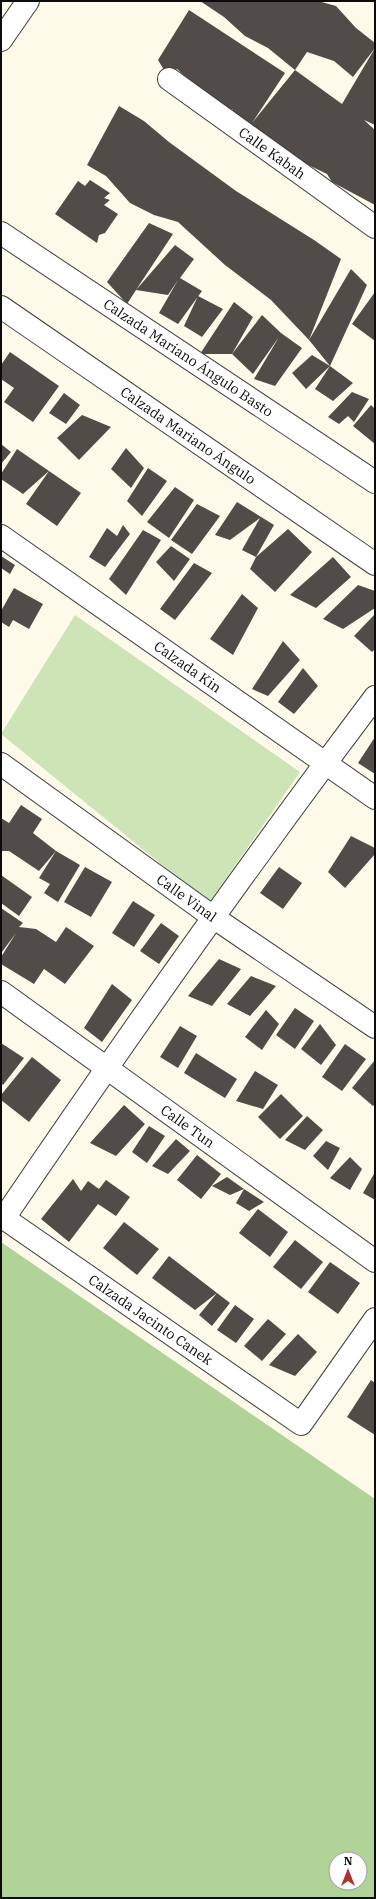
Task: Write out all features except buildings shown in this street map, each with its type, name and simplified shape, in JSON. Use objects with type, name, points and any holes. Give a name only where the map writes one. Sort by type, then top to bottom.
[{"type":"street","points":[[1,40],[28,1]]},
{"type":"street","name":"Calle Kabah","points":[[169,80],[375,227]]},
{"type":"street","name":"Calzada Mariano Ángulo Basto","points":[[1,233],[375,482]]},
{"type":"street","name":"Calzada Mariano Ángulo","points":[[1,307],[375,564]]},
{"type":"street","name":"Calzada Kin","points":[[1,536],[375,798]]},
{"type":"street","points":[[2,1217],[213,917],[375,697]]},
{"type":"street","name":"Calle Vinal","points":[[1,764],[213,917],[375,1027]]},
{"type":"street","name":"Calle Tun","points":[[1,992],[375,1261]]},
{"type":"street","name":"Calzada Jacinto Canek","points":[[2,1217],[301,1424],[375,1318]]},
{"type":"green space","points":[[75,615],[300,772],[209,903],[1,734]]},
{"type":"green space","points":[[1,1242],[375,1499],[375,1898],[1,1898]]}]
